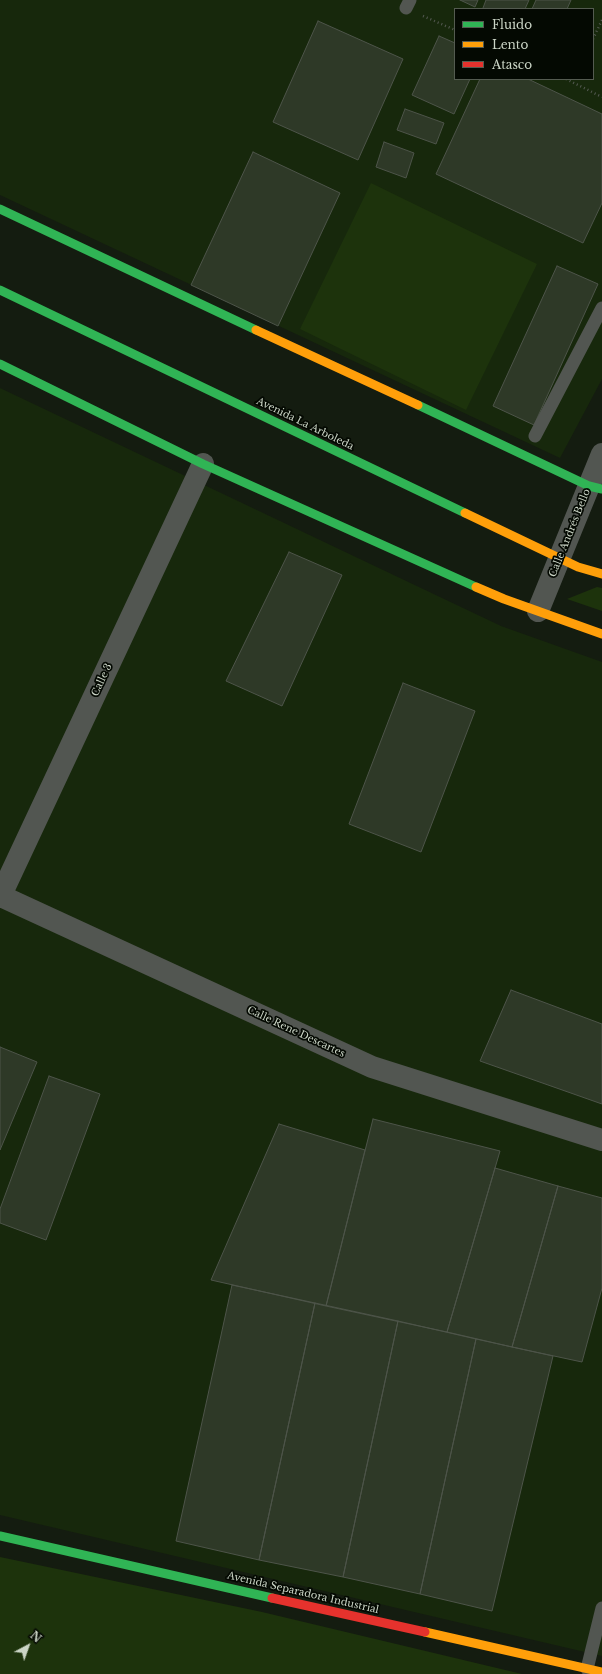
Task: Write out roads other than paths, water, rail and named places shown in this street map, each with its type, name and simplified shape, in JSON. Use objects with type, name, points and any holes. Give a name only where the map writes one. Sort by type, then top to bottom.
[{"type":"street","points":[[0,209],[596,487]]},
{"type":"street","name":"Avenida La Arboleda","points":[[0,290],[578,567],[602,574]]},
{"type":"street","points":[[0,364],[203,464],[504,599],[602,634]]},
{"type":"street","name":"Calle Andrés Bello","points":[[538,612],[560,558],[596,487],[602,454]]},
{"type":"street","name":"Calle 3","points":[[0,896],[203,464]]},
{"type":"street","name":"Calle Rene Descartes","points":[[0,896],[372,1067],[602,1140]]},
{"type":"street","name":"Avenida Separadora Industrial","points":[[0,1536],[602,1672]]},
{"type":"lane","points":[[535,436],[602,308]]},
{"type":"lane","points":[[587,1669],[602,1608]]}]
